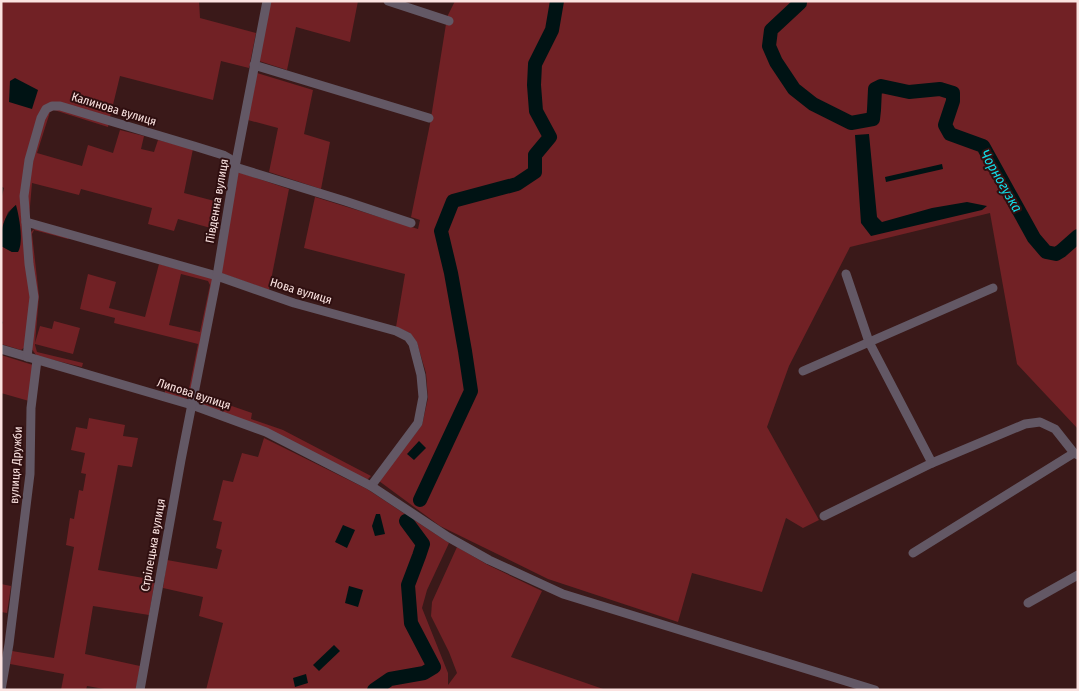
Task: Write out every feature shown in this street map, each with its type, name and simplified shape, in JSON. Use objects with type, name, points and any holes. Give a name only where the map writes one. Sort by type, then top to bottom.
[{"type":"street","name":"Південна вулиця","points":[[192,405],[267,1]]},
{"type":"street","points":[[388,1],[449,21]]},
{"type":"street","points":[[254,66],[429,118]]},
{"type":"street","name":"Калинова вулиця","points":[[27,357],[34,297],[29,264],[24,196],[29,160],[41,118],[46,109],[52,106],[60,106],[224,155],[230,159],[235,167],[411,223]]},
{"type":"street","name":"Нова вулиця","points":[[26,222],[217,276],[294,303],[396,331],[408,337],[413,344],[421,375],[423,398],[418,423],[371,486]]},
{"type":"street","points":[[846,274],[869,342],[932,463]]},
{"type":"street","points":[[803,371],[993,288]]},
{"type":"street","name":"Липова вулиця","points":[[1,349],[192,405],[266,432],[371,486],[448,537],[489,560],[563,594],[861,688],[875,690]]},
{"type":"street","name":"вулиця Дружби","points":[[1,690],[9,644],[30,474],[31,408],[37,360]]},
{"type":"street","name":"Стрілецька вулиця","points":[[140,690],[192,405]]},
{"type":"street","points":[[824,516],[932,463],[1025,424],[1040,422],[1055,429],[1076,454],[913,553]]},
{"type":"street","points":[[1028,602],[1078,575]]},
{"type":"shaded area","points":[[1,1],[199,1],[200,18],[256,33],[249,68],[221,61],[213,100],[120,76],[110,117],[52,104],[27,160],[32,297],[26,346],[21,350],[1,344],[1,327],[3,322],[1,321],[1,246],[12,252],[16,205],[8,212],[1,231],[1,200],[4,188],[1,186]]},
{"type":"shaded area","points":[[271,1],[358,1],[350,42],[296,27],[287,70],[259,61]]},
{"type":"shaded area","points":[[455,1],[1078,1],[1078,429],[1017,364],[990,213],[850,247],[789,366],[767,427],[819,520],[803,528],[786,518],[762,592],[692,573],[678,622],[548,579],[440,526],[379,481],[422,425],[428,398],[426,373],[417,343],[410,333],[396,327],[405,274],[304,248],[315,197],[418,229],[420,220],[411,217],[430,124],[446,24]]},
{"type":"shaded area","points":[[257,73],[313,90],[304,134],[330,142],[321,189],[269,172],[278,128],[248,120]]},
{"type":"shaded area","points":[[15,78],[38,90],[32,109],[9,102],[10,81]]},
{"type":"shaded area","points":[[53,108],[109,123],[108,127],[54,110],[50,112],[37,153],[82,166],[88,145],[113,153],[120,130],[144,136],[141,149],[154,152],[158,140],[193,149],[184,193],[222,203],[218,230],[178,219],[174,231],[148,224],[152,208],[81,189],[79,195],[32,183],[29,218],[26,196],[31,161],[43,119]]},
{"type":"shaded area","points":[[869,134],[877,217],[882,222],[932,208],[967,202],[987,206],[982,210],[871,236],[861,223],[855,135]]},
{"type":"shaded area","points":[[942,164],[943,169],[886,182],[885,177]]},
{"type":"shaded area","points":[[238,172],[289,189],[269,290],[221,273]]},
{"type":"shaded area","points":[[16,205],[20,222],[21,242],[18,252],[12,252],[1,246],[2,234],[6,218]]},
{"type":"shaded area","points":[[37,228],[69,238],[34,230],[32,234],[39,296],[35,343],[40,326],[52,329],[54,321],[80,328],[73,354],[35,344],[37,352],[83,363],[82,367],[41,357],[36,355],[31,348],[30,233],[33,230]]},
{"type":"shaded area","points":[[159,264],[213,279],[191,395],[186,399],[165,393],[165,387],[188,394],[198,344],[114,323],[115,318],[80,309],[88,274],[116,282],[109,308],[145,317]],"holes":[[[181,274],[208,281],[210,285],[200,332],[169,325]]]},
{"type":"shaded area","points":[[1,355],[33,365],[29,401],[1,393]]},
{"type":"shaded area","points":[[197,394],[252,413],[251,419],[283,430],[371,476],[367,480],[200,405]]},
{"type":"shaded area","points":[[89,418],[125,425],[123,436],[138,438],[132,467],[118,465],[98,570],[155,580],[149,615],[93,606],[85,654],[140,666],[136,690],[110,690],[87,686],[86,690],[61,690],[64,674],[10,664],[12,651],[54,658],[74,547],[66,545],[70,518],[74,519],[79,490],[83,491],[86,474],[81,473],[85,453],[71,450],[76,427],[87,429]]},
{"type":"shaded area","points":[[264,438],[367,489],[449,543],[427,590],[422,608],[448,673],[448,685],[457,673],[431,616],[432,602],[457,547],[488,565],[542,591],[511,657],[606,690],[206,690],[223,623],[199,616],[203,597],[163,588],[167,560],[217,569],[222,550],[216,548],[222,522],[213,520],[223,480],[233,482],[242,453],[258,457]]},
{"type":"shaded area","points":[[419,441],[426,448],[414,460],[407,454]]},
{"type":"shaded area","points":[[376,514],[380,514],[385,534],[375,536],[372,526]]},
{"type":"shaded area","points":[[343,525],[355,530],[347,548],[335,542]]},
{"type":"shaded area","points":[[1,584],[11,586],[7,613],[1,612]]},
{"type":"shaded area","points":[[349,586],[363,590],[358,607],[345,603]]},
{"type":"shaded area","points":[[334,645],[340,651],[319,671],[313,665]]},
{"type":"shaded area","points":[[306,674],[308,683],[295,687],[293,678]]},
{"type":"waterway","points":[[420,500],[471,391],[451,273],[441,231],[453,201],[517,184],[535,172],[535,155],[550,137],[536,111],[535,64],[552,30],[557,1]]},
{"type":"waterway","name":"Чорногузка","points":[[800,1],[771,30],[769,46],[776,62],[794,89],[813,104],[851,123],[873,119],[875,89],[881,86],[909,92],[940,89],[953,93],[953,101],[945,125],[950,134],[983,146],[1034,238],[1046,252],[1056,254],[1078,236]]},
{"type":"waterway","points":[[374,690],[390,679],[424,673],[434,667],[411,623],[408,585],[423,544],[406,521]]}]
